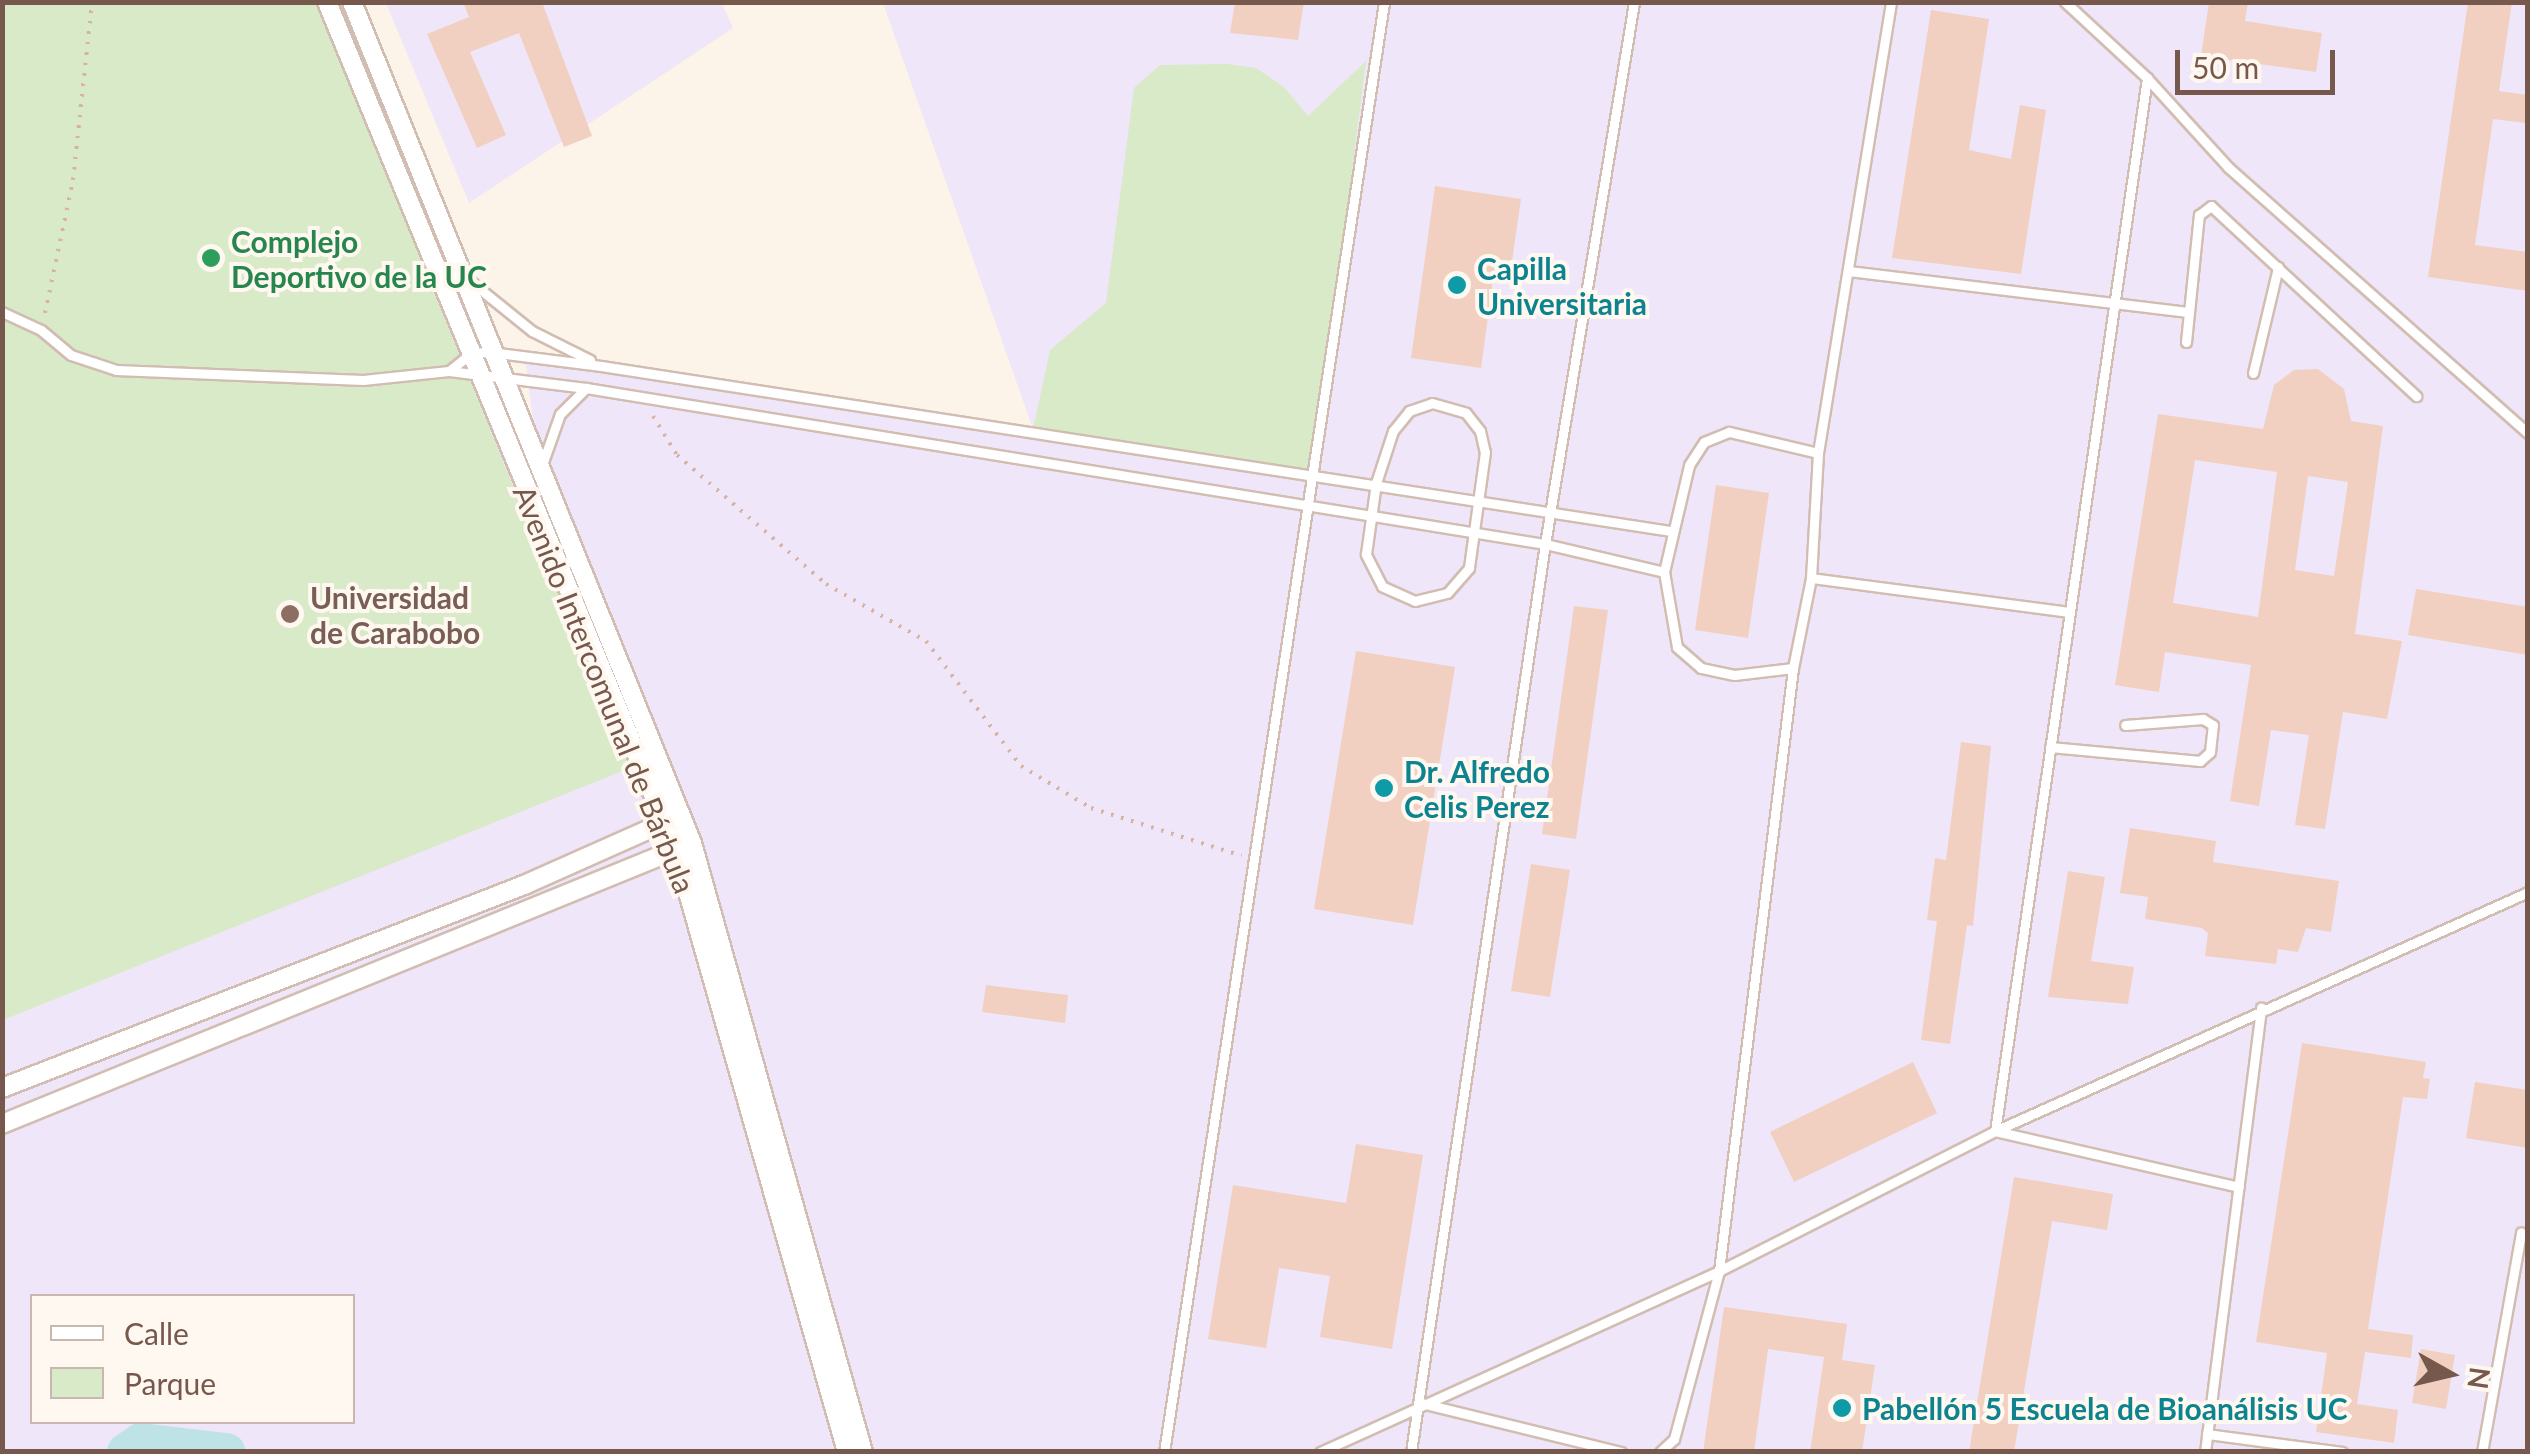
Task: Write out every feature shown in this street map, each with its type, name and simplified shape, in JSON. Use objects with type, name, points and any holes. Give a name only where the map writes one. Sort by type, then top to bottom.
[{"type":"street","name":"Avenido Intercomunal de Bárbula","points":[[327,2],[480,352],[501,380],[684,846],[863,1452]]},
{"type":"street","name":"Avenido Intercomunal de Bárbula","points":[[352,2],[458,272],[480,352],[480,378],[673,818]]},
{"type":"street","points":[[2,1088],[524,886],[673,818]]},
{"type":"street","name":"Avenido Intercomunal de Bárbula","points":[[684,846],[847,1452]]},
{"type":"street","points":[[2,1124],[684,846]]},
{"type":"lane","points":[[1164,1452],[1384,2]]},
{"type":"lane","points":[[1410,1452],[1422,1403],[1545,544],[1634,2]]},
{"type":"lane","points":[[1660,1452],[1674,1439],[1718,1271],[1793,668],[1811,578],[1818,453],[1891,2]]},
{"type":"lane","points":[[2065,2],[2147,78],[2228,167],[2528,433]]},
{"type":"lane","points":[[1995,1131],[2147,78]]},
{"type":"lane","points":[[2186,342],[2203,208],[2218,208],[2416,396]]},
{"type":"lane","points":[[2254,373],[2278,267]]},
{"type":"lane","points":[[1848,270],[2188,312]]},
{"type":"lane","points":[[458,272],[532,330],[601,366]]},
{"type":"lane","points":[[2,312],[41,330],[72,355],[116,370],[362,380],[449,371],[480,378],[586,388],[1545,544],[1664,572]]},
{"type":"lane","points":[[449,371],[480,352],[601,366],[1314,472],[1670,531]]},
{"type":"lane","points":[[540,477],[560,414],[586,388]]},
{"type":"lane","points":[[1445,404],[1466,413],[1480,431],[1485,452],[1475,533],[1469,568],[1456,587],[1436,598],[1404,599],[1382,586],[1369,566],[1376,482],[1400,420],[1420,406],[1445,404]]},
{"type":"lane","points":[[1793,668],[1734,675],[1702,668],[1677,647],[1664,572],[1670,531],[1689,464],[1704,442],[1729,432],[1818,453]]},
{"type":"lane","points":[[1811,578],[2070,612]]},
{"type":"lane","points":[[2050,747],[2200,761],[2210,752],[2212,725],[2203,719],[2125,725]]},
{"type":"lane","points":[[1320,1452],[1718,1271],[1995,1131],[2261,1008],[2528,892]]},
{"type":"lane","points":[[2204,1452],[2261,1008]]},
{"type":"lane","points":[[1995,1131],[2239,1187]]},
{"type":"lane","points":[[2482,1452],[2522,1232]]},
{"type":"lane","points":[[1422,1403],[1621,1452]]},
{"type":"lane","points":[[2207,1434],[2342,1452]]},
{"type":"path","points":[[41,330],[72,180],[92,2]]},
{"type":"path","points":[[642,399],[677,455],[739,510],[826,584],[926,641],[1022,766],[1091,808],[1253,859]]},
{"type":"shaded area","name":"Universidad de Carabobo","points":[[3,3],[327,3],[676,850],[847,1451],[3,1452]]},
{"type":"shaded area","points":[[386,3],[722,3],[733,28],[469,203]]},
{"type":"shaded area","points":[[883,3],[2527,3],[2527,1451],[863,1451],[692,843],[540,477],[525,356],[1033,429]]},
{"type":"green space","name":"Complejo Deportivo de la UC","points":[[2,3],[316,3],[524,513],[598,674],[630,768],[3,1020]]},
{"type":"green space","points":[[1366,61],[1314,472],[1033,429],[1050,350],[1106,303],[1134,88],[1160,65],[1227,64],[1256,68],[1284,87],[1308,116]]},
{"type":"building","points":[[463,2],[542,2],[592,136],[564,147],[519,33],[470,52],[506,135],[477,148],[427,34],[469,17]]},
{"type":"building","points":[[1235,2],[1304,2],[1298,40],[1230,33]]},
{"type":"building","points":[[2209,2],[2248,2],[2245,21],[2322,33],[2316,72],[2201,56]]},
{"type":"building","points":[[2468,2],[2512,2],[2499,91],[2528,95],[2526,123],[2493,119],[2475,245],[2528,252],[2528,291],[2428,277]]},
{"type":"building","points":[[1931,10],[1989,19],[1969,150],[2011,159],[2020,105],[2046,110],[2021,274],[1892,258]]},
{"type":"building","name":"Capilla Universitaria","points":[[1435,186],[1521,199],[1511,268],[1495,265],[1481,368],[1411,358]]},
{"type":"building","points":[[2318,369],[2344,389],[2351,421],[2383,426],[2355,634],[2402,641],[2387,719],[2343,712],[2325,829],[2295,825],[2309,735],[2271,730],[2259,806],[2230,801],[2251,665],[2165,652],[2159,692],[2115,685],[2158,414],[2263,429],[2274,385],[2294,370]],"holes":[[[2195,460],[2277,472],[2258,617],[2173,603]],[[2308,476],[2348,482],[2334,576],[2295,570]]]},
{"type":"building","points":[[1716,485],[1769,493],[1748,638],[1695,630]]},
{"type":"building","points":[[2416,589],[2528,607],[2528,655],[2408,635]]},
{"type":"building","points":[[1574,606],[1608,610],[1576,839],[1542,834]]},
{"type":"building","name":"Dr. Alfredo Celis Perez","points":[[1356,651],[1455,667],[1413,925],[1314,909]]},
{"type":"building","points":[[1961,742],[1991,746],[1973,926],[1967,925],[1950,1044],[1921,1040],[1937,921],[1927,920],[1935,858],[1946,860]]},
{"type":"building","points":[[2130,828],[2216,841],[2213,862],[2339,881],[2331,932],[2306,928],[2298,952],[2278,949],[2276,964],[2205,956],[2208,933],[2202,928],[2145,919],[2148,897],[2120,893]]},
{"type":"building","points":[[1531,864],[1570,870],[1550,997],[1511,991]]},
{"type":"building","points":[[2068,871],[2105,877],[2091,961],[2134,967],[2128,1004],[2048,997]]},
{"type":"building","points":[[986,985],[1068,995],[1065,1023],[982,1012]]},
{"type":"building","points":[[2302,1043],[2426,1062],[2423,1078],[2430,1079],[2427,1099],[2403,1097],[2368,1329],[2413,1335],[2411,1358],[2365,1352],[2357,1404],[2398,1410],[2394,1443],[2316,1432],[2327,1353],[2256,1342]]},
{"type":"building","points":[[1913,1062],[1937,1113],[1794,1182],[1770,1132]]},
{"type":"building","points":[[2475,1082],[2528,1090],[2528,1148],[2466,1138]]},
{"type":"building","points":[[1356,1144],[1423,1155],[1392,1349],[1320,1337],[1330,1276],[1279,1268],[1266,1348],[1208,1339],[1233,1185],[1346,1203]]},
{"type":"building","points":[[2014,1177],[2113,1194],[2107,1230],[2052,1221],[2014,1452],[1969,1452]]},
{"type":"building","points":[[1724,1307],[1847,1324],[1842,1360],[1875,1365],[1862,1452],[1810,1452],[1824,1357],[1768,1349],[1754,1452],[1703,1452]]},
{"type":"building","points":[[2421,1349],[2455,1355],[2446,1409],[2412,1403]]},
{"type":"waterway","points":[[126,1452],[141,1442],[226,1452]]},
{"type":"place","name":"Complejo Deportivo de la UC","points":[[211,258]]},
{"type":"place","name":"Capilla Universitaria","points":[[1457,285]]},
{"type":"place","name":"Universidad de Carabobo","points":[[290,614]]},
{"type":"place","name":"Dr. Alfredo Celis Perez","points":[[1384,788]]},
{"type":"place","name":"Pabellón 5 Escuela de Bioanálisis UC","points":[[1842,1408]]}]
